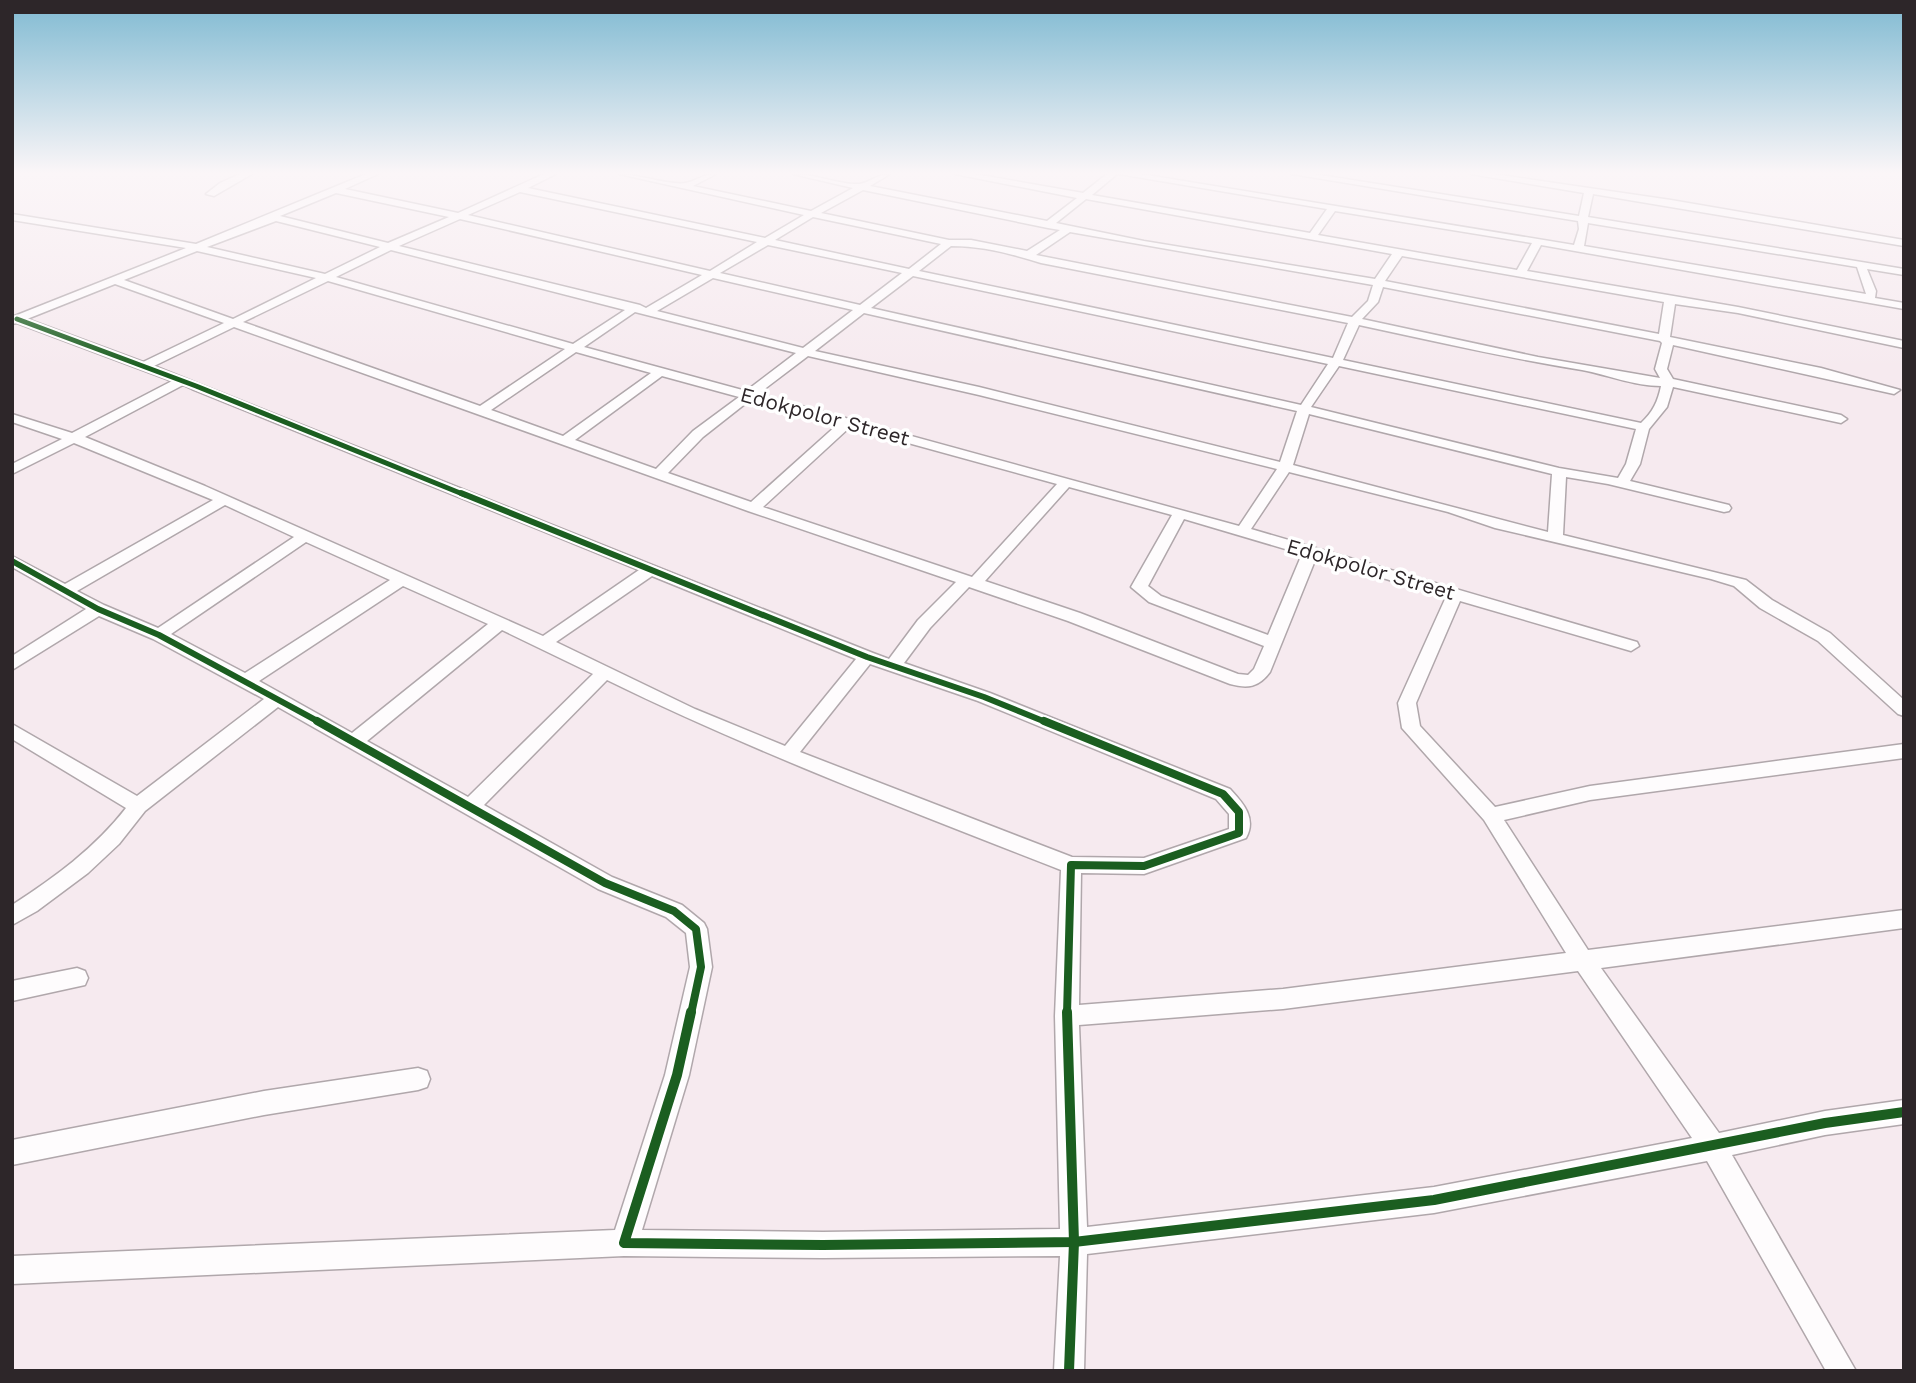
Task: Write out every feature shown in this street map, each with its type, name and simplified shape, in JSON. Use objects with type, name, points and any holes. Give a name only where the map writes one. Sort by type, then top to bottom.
[{"type":"street","name":"Edokpolor Street","points":[[145,239],[196,247],[329,278],[573,348],[1180,513],[1631,646]]},
{"type":"street","points":[[14,320],[217,239]]},
{"type":"street","points":[[360,239],[805,352],[979,391],[1740,583],[1766,604],[1824,637],[1904,710]]},
{"type":"street","points":[[144,366],[408,239]]},
{"type":"street","points":[[556,239],[1724,508]]},
{"type":"street","points":[[749,239],[1643,427]]},
{"type":"street","points":[[650,311],[771,239]]},
{"type":"street","points":[[933,239],[1020,252],[1027,256],[1355,320],[1538,361],[1648,382],[1668,382],[1841,419]]},
{"type":"street","points":[[1027,256],[1053,239]]},
{"type":"street","points":[[1118,239],[1326,273],[1665,339],[1894,390]]},
{"type":"street","points":[[1326,239],[1738,310],[1904,345]]},
{"type":"street","points":[[1516,239],[1904,306]]},
{"type":"street","points":[[1578,248],[1581,239]]},
{"type":"street","points":[[1704,239],[1904,272]]},
{"type":"street","points":[[1878,239],[1904,243]]},
{"type":"street","points":[[1520,274],[1537,242]]},
{"type":"street","points":[[660,473],[682,448],[949,243]]},
{"type":"street","points":[[1243,531],[1285,467],[1304,410],[1344,350],[1355,320],[1373,302],[1373,291],[1380,285],[1393,256],[1400,252]]},
{"type":"street","points":[[1862,264],[1861,272],[1871,290],[1871,295],[1866,299]]},
{"type":"street","points":[[114,280],[754,508],[1074,617],[1236,680],[1252,681],[1261,673],[1311,551]]},
{"type":"street","points":[[1622,484],[1633,464],[1643,427],[1657,415],[1664,403],[1668,382],[1661,369],[1670,300]]},
{"type":"street","points":[[481,411],[636,307]]},
{"type":"street","points":[[12,418],[77,439],[224,500],[544,643],[689,713],[788,755],[1071,865],[1144,866],[1239,833],[1239,812],[1223,794],[1197,781],[984,697],[867,657],[144,366],[14,320]]},
{"type":"street","points":[[566,440],[660,371]]},
{"type":"street","points":[[12,470],[77,439],[182,381]]},
{"type":"street","points":[[754,508],[848,422]]},
{"type":"street","points":[[1555,537],[1559,472]]},
{"type":"street","points":[[893,666],[924,624],[970,582],[1066,482]]},
{"type":"street","points":[[65,591],[224,500]]},
{"type":"street","points":[[1180,513],[1139,587],[1155,599],[1273,643]]},
{"type":"street","points":[[159,635],[304,537]]},
{"type":"street","points":[[12,561],[98,609],[159,635],[246,681],[605,883],[674,911],[696,929],[701,967],[677,1075],[624,1243]]},
{"type":"street","points":[[544,643],[651,569]]},
{"type":"street","points":[[246,681],[402,579]]},
{"type":"street","points":[[1455,594],[1407,703],[1410,728],[1491,815],[1582,959],[1713,1147],[1842,1371]]},
{"type":"street","points":[[12,664],[98,609]]},
{"type":"street","points":[[353,742],[499,624]]},
{"type":"street","points":[[788,755],[867,657]]},
{"type":"street","points":[[469,808],[605,672]]},
{"type":"street","points":[[12,916],[48,893],[87,860],[138,806],[277,698]]},
{"type":"street","points":[[12,730],[138,806]]},
{"type":"street","points":[[1491,815],[1590,793],[1904,751]]},
{"type":"street","points":[[1069,1371],[1074,1242],[1067,1016],[1071,865]]},
{"type":"street","points":[[1067,1016],[1283,999],[1904,919]]},
{"type":"street","points":[[12,991],[76,978]]},
{"type":"street","points":[[12,1153],[264,1102],[418,1079]]},
{"type":"street","points":[[12,1270],[624,1243],[823,1245],[1074,1242],[1434,1200],[1825,1123],[1904,1112]]},
{"type":"cycle path","points":[[17,319],[196,386],[867,657],[984,697],[1223,794],[1239,812],[1239,833],[1144,866],[1071,865],[1067,1016],[1074,1242],[1069,1371]]},
{"type":"cycle path","points":[[12,561],[98,609],[159,635],[246,681],[605,883],[674,911],[696,929],[701,967],[677,1075],[624,1243],[823,1245],[1074,1242],[1434,1200],[1825,1123],[1904,1112]]}]
